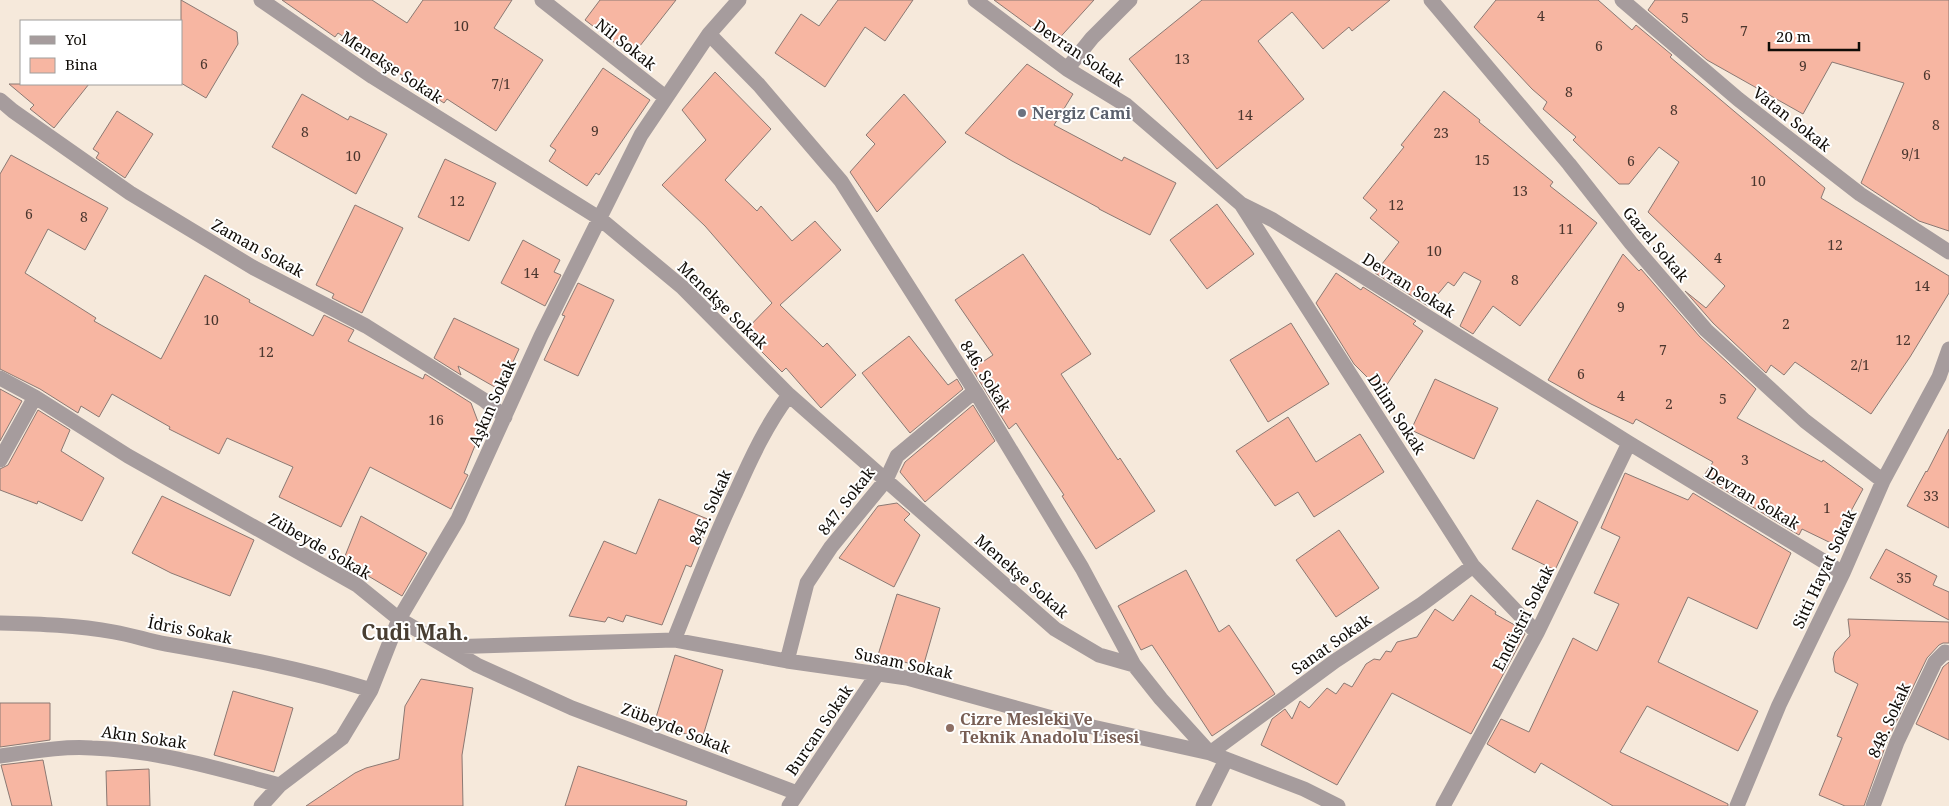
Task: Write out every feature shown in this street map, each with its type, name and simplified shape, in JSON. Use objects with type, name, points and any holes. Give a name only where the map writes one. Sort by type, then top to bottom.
[{"type":"street","name":"Menekşe Sokak","points":[[261,0],[373,77],[599,218],[682,287],[789,395],[1055,629],[1099,655],[1134,664]]},
{"type":"street","name":"Nil Sokak","points":[[542,0],[666,97]]},
{"type":"street","name":"Aşkın Sokak","points":[[261,806],[280,785],[342,738],[371,690],[399,619],[458,519],[541,336],[641,135],[709,34],[739,0]]},
{"type":"street","name":"Devran Sokak","points":[[974,0],[1067,69],[1126,104],[1241,204],[1274,220],[1628,443],[1843,573]]},
{"type":"street","points":[[1067,69],[1092,38],[1130,0]]},
{"type":"street","name":"Gazel Sokak","points":[[1432,0],[1631,243],[1706,330],[1805,421],[1883,481]]},
{"type":"street","name":"Vatan Sokak","points":[[1622,0],[1738,98],[1860,194],[1949,252]]},
{"type":"street","name":"846. Sokak","points":[[709,34],[759,85],[841,181],[975,391],[1082,568],[1134,664],[1161,698],[1210,753]]},
{"type":"street","name":"Zaman Sokak","points":[[0,100],[130,193],[254,268],[366,326],[484,400],[505,417]]},
{"type":"street","name":"Dilim Sokak","points":[[1241,204],[1473,566],[1537,633]]},
{"type":"street","name":"Sitti Hayat Sokak","points":[[1737,806],[1779,704],[1843,573],[1883,481],[1939,377],[1949,349]]},
{"type":"street","name":"Zübeyde Sokak","points":[[0,378],[35,397],[128,456],[357,585],[399,619],[477,665],[572,708],[797,793]]},
{"type":"street","name":"847. Sokak","points":[[788,661],[807,583],[832,547],[886,480],[897,456],[975,391]]},
{"type":"street","name":"845. Sokak","points":[[674,640],[716,535],[750,459],[777,411],[789,395]]},
{"type":"street","points":[[0,460],[35,397]]},
{"type":"street","name":"Endüstri Sokak","points":[[1443,806],[1537,633],[1628,443]]},
{"type":"street","name":"Sanat Sokak","points":[[1210,753],[1334,661],[1422,604],[1473,566]]},
{"type":"street","name":"İdris Sokak","points":[[0,624],[47,624],[114,632],[158,643],[229,655],[323,675],[371,690]]},
{"type":"street","name":"Susam Sokak","points":[[447,647],[674,640],[788,661],[907,678],[1052,718],[1210,753],[1304,790],[1338,806]]},
{"type":"street","name":"848. Sokak","points":[[1873,806],[1897,742],[1935,662],[1947,653]]},
{"type":"street","name":"Burcan Sokak","points":[[789,806],[878,674]]},
{"type":"street","name":"Akın Sokak","points":[[0,756],[46,750],[92,748],[178,758],[280,785]]},
{"type":"street","points":[[1203,806],[1226,760]]},
{"type":"building","points":[[181,0],[237,32],[238,44],[206,98],[182,84]]},
{"type":"building","points":[[282,0],[372,0],[407,23],[423,0],[512,0],[494,28],[543,60],[496,131],[447,99],[444,103],[338,33],[335,37]]},
{"type":"building","points":[[600,0],[676,0],[632,56],[585,20]]},
{"type":"building","points":[[838,0],[913,0],[885,41],[865,27],[825,87],[775,53],[801,14],[819,26]]},
{"type":"building","points":[[994,0],[1094,0],[1054,44]]},
{"type":"building","points":[[1202,0],[1390,0],[1352,31],[1349,27],[1323,49],[1292,12],[1258,41],[1304,99],[1217,169],[1129,59]]},
{"type":"building","points":[[1496,0],[1598,0],[1632,30],[1636,25],[1672,55],[1670,57],[1825,188],[1821,198],[1949,276],[1949,293],[1910,357],[1871,414],[1795,362],[1784,375],[1771,365],[1766,373],[1713,323],[1685,291],[1706,308],[1725,286],[1648,212],[1679,162],[1659,147],[1629,184],[1619,184],[1573,140],[1576,137],[1543,109],[1547,102],[1532,89],[1474,27]]},
{"type":"building","points":[[1655,0],[1949,0],[1949,231],[1919,221],[1861,183],[1904,83],[1832,62],[1803,114],[1707,60],[1648,10]]},
{"type":"building","points":[[1027,64],[1073,94],[1054,125],[1122,161],[1124,157],[1176,183],[1150,235],[1099,209],[965,133]]},
{"type":"building","points":[[603,68],[650,100],[599,175],[596,173],[587,186],[549,161],[556,150],[550,146]]},
{"type":"building","points":[[715,72],[771,129],[725,180],[757,211],[761,206],[792,241],[815,221],[841,250],[780,305],[823,347],[827,343],[856,375],[821,408],[786,368],[782,372],[743,333],[772,303],[705,226],[662,185],[706,140],[682,110]]},
{"type":"building","points":[[9,84],[88,85],[54,128],[30,109],[34,105]]},
{"type":"building","points":[[1444,91],[1553,182],[1550,186],[1597,223],[1520,326],[1493,306],[1473,334],[1460,326],[1481,281],[1464,272],[1454,286],[1448,282],[1428,306],[1375,273],[1399,242],[1370,218],[1377,210],[1363,198],[1404,147],[1401,145]]},
{"type":"building","points":[[302,94],[348,120],[350,116],[387,134],[356,194],[272,147]]},
{"type":"building","points":[[904,94],[946,142],[877,212],[850,172],[875,144],[866,135]]},
{"type":"building","points":[[117,111],[153,134],[125,178],[96,158],[99,153],[93,149]]},
{"type":"building","points":[[11,155],[108,208],[85,250],[48,229],[25,273],[96,318],[94,321],[161,359],[205,275],[250,300],[249,302],[313,336],[324,315],[354,330],[348,341],[423,379],[425,374],[471,403],[480,427],[478,438],[464,473],[468,475],[451,509],[370,467],[341,527],[279,497],[293,467],[227,438],[219,454],[169,429],[170,427],[112,394],[99,417],[81,406],[78,413],[40,389],[0,369],[0,174]]},
{"type":"building","points":[[445,159],[496,183],[469,241],[418,217]]},
{"type":"building","points":[[1217,204],[1254,254],[1207,289],[1170,240]]},
{"type":"building","points":[[355,205],[403,228],[362,313],[332,298],[334,294],[316,285]]},
{"type":"building","points":[[523,240],[560,260],[554,272],[561,275],[545,306],[501,283]]},
{"type":"building","points":[[1023,254],[1091,354],[1061,374],[1118,460],[1120,458],[1155,511],[1096,549],[1062,496],[1064,495],[1016,423],[1009,429],[972,369],[993,355],[955,300]]},
{"type":"building","points":[[1623,254],[1639,271],[1641,269],[1700,337],[1756,389],[1737,418],[1822,462],[1823,460],[1863,489],[1833,544],[1802,529],[1799,535],[1703,477],[1713,462],[1636,419],[1633,424],[1591,404],[1548,380]]},
{"type":"building","points":[[1336,273],[1361,290],[1363,287],[1416,321],[1413,324],[1423,331],[1382,392],[1354,364],[1316,303]]},
{"type":"building","points":[[578,283],[614,300],[578,376],[544,360],[565,316],[562,315]]},
{"type":"building","points":[[454,318],[519,349],[500,390],[458,366],[461,375],[434,358]]},
{"type":"building","points":[[1291,323],[1329,384],[1268,422],[1230,360]]},
{"type":"building","points":[[909,336],[948,385],[957,379],[963,389],[910,433],[862,373]]},
{"type":"building","points":[[1435,379],[1498,408],[1474,459],[1411,430]]},
{"type":"building","points":[[0,389],[22,401],[0,441]]},
{"type":"building","points":[[973,405],[995,441],[925,502],[900,472],[905,462]]},
{"type":"building","points":[[38,410],[70,430],[61,451],[104,478],[82,521],[38,501],[37,504],[0,490],[0,469],[8,465]]},
{"type":"building","points":[[1288,417],[1316,462],[1360,434],[1384,472],[1314,517],[1298,492],[1275,506],[1236,451]]},
{"type":"building","points":[[1949,429],[1949,528],[1907,506]]},
{"type":"building","points":[[1625,473],[1688,500],[1693,493],[1791,553],[1757,629],[1688,597],[1658,662],[1758,711],[1738,751],[1647,706],[1620,752],[1728,804],[1728,806],[1613,806],[1541,763],[1535,773],[1487,744],[1501,719],[1529,732],[1573,638],[1597,651],[1619,604],[1594,593],[1620,537],[1601,528]]},
{"type":"building","points":[[162,496],[254,540],[230,596],[171,573],[132,553]]},
{"type":"building","points":[[659,499],[710,520],[691,567],[686,565],[662,625],[626,615],[623,622],[608,617],[605,622],[569,616],[604,541],[636,554]]},
{"type":"building","points":[[1537,500],[1578,522],[1555,570],[1512,549]]},
{"type":"building","points":[[897,503],[910,514],[904,520],[920,535],[894,587],[839,558],[878,506]]},
{"type":"building","points":[[361,516],[427,553],[402,596],[343,561]]},
{"type":"building","points":[[1339,530],[1379,588],[1336,617],[1296,560]]},
{"type":"building","points":[[1886,549],[1937,576],[1933,585],[1949,592],[1949,620],[1870,578]]},
{"type":"building","points":[[1186,570],[1219,632],[1229,625],[1275,694],[1212,736],[1152,645],[1141,650],[1118,606]]},
{"type":"building","points":[[897,594],[940,608],[923,667],[878,655]]},
{"type":"building","points":[[1471,595],[1496,612],[1495,614],[1520,628],[1525,634],[1471,734],[1392,693],[1337,785],[1261,745],[1272,719],[1285,709],[1292,719],[1300,701],[1309,708],[1327,688],[1336,694],[1344,683],[1352,687],[1366,664],[1374,659],[1380,660],[1386,651],[1391,652],[1397,642],[1417,637],[1435,609],[1453,621]]},
{"type":"building","points":[[1848,619],[1949,622],[1949,643],[1939,645],[1927,658],[1888,739],[1864,806],[1845,806],[1819,795],[1842,738],[1837,736],[1858,684],[1835,672],[1833,659],[1835,652],[1850,636]]},
{"type":"building","points":[[675,655],[723,670],[702,739],[654,724]]},
{"type":"building","points":[[1949,662],[1949,740],[1916,724],[1943,667]]},
{"type":"building","points":[[421,679],[473,688],[462,755],[463,806],[306,806],[355,773],[399,759],[405,706]]},
{"type":"building","points":[[233,691],[293,708],[274,772],[214,755]]},
{"type":"building","points":[[0,703],[50,703],[50,740],[0,747]]},
{"type":"building","points":[[43,760],[52,806],[12,806],[1,765]]},
{"type":"building","points":[[578,766],[687,801],[686,806],[565,806]]},
{"type":"building","points":[[149,769],[150,806],[107,806],[106,771]]},
{"type":"place","name":"Nergiz Cami","points":[[1022,113]]},
{"type":"place","name":"Cizre Mesleki Ve Teknik Anadolu Lisesi","points":[[950,728]]},
{"type":"district","name":"Cudi Mah.","points":[[415,632]]}]
